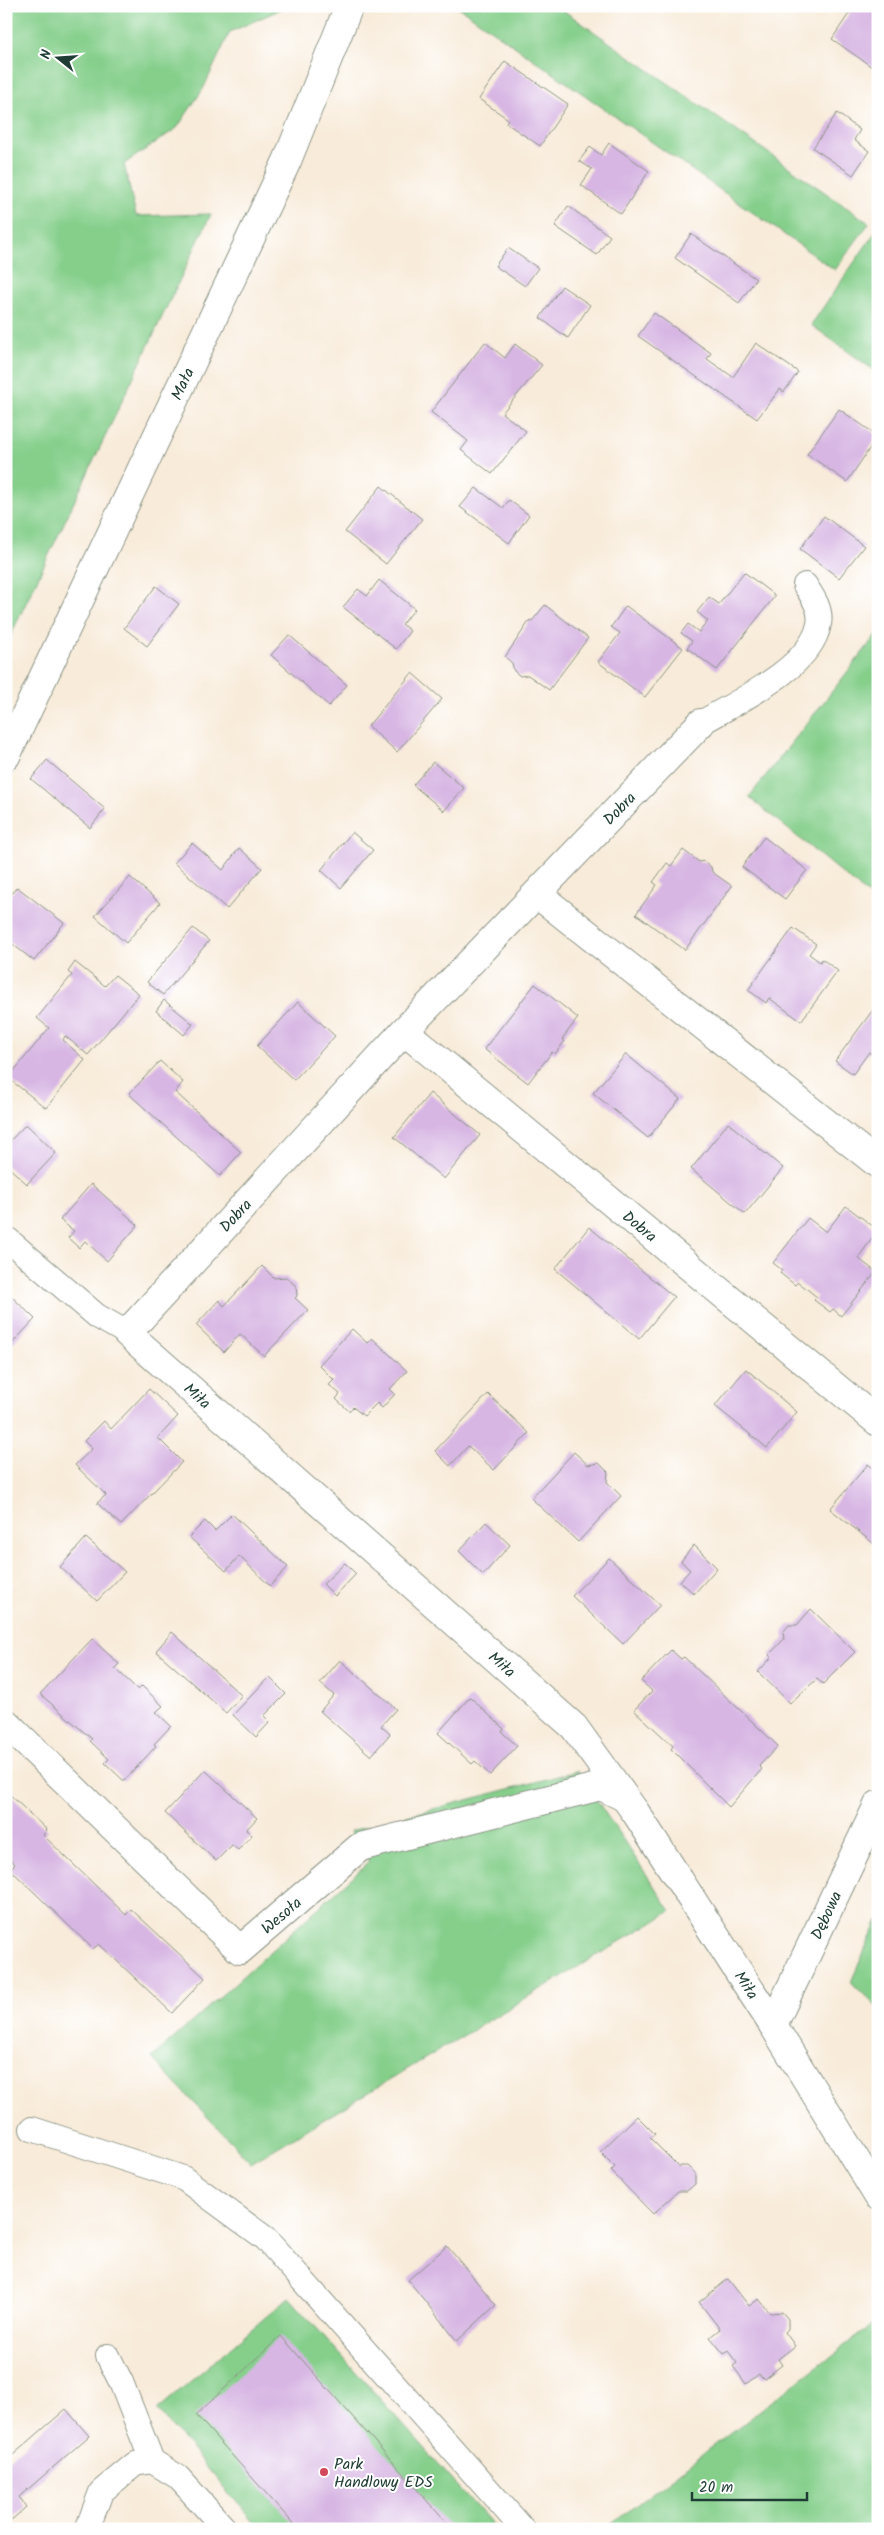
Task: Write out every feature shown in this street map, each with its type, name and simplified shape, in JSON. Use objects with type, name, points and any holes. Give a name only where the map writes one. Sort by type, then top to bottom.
[{"type":"street","name":"Mała","points":[[6,756],[287,161],[349,6]]},
{"type":"street","name":"Dobra","points":[[127,1332],[404,1031],[701,723]]},
{"type":"street","points":[[537,894],[878,1164]]},
{"type":"street","name":"Dobra","points":[[404,1031],[878,1422]]},
{"type":"street","name":"Miła","points":[[127,1332],[574,1727],[624,1797],[773,2025],[878,2196]]},
{"type":"street","name":"Wesoła","points":[[6,1723],[240,1950],[360,1847],[601,1786],[624,1797]]},
{"type":"street","name":"Dębowa","points":[[773,2025],[878,1805]]},
{"type":"lane","points":[[701,723],[791,668],[811,646],[820,623],[817,603],[805,585]]},
{"type":"lane","name":"Miła","points":[[6,1238],[97,1316],[127,1332]]},
{"type":"lane","points":[[32,2129],[183,2178],[265,2238],[523,2529]]},
{"type":"lane","points":[[108,2356],[121,2382],[152,2461],[178,2476],[225,2529]]},
{"type":"lane","points":[[88,2528],[101,2492],[135,2464],[152,2461]]},
{"type":"green space","points":[[6,6],[288,6],[230,32],[203,89],[177,128],[124,164],[136,216],[211,214],[6,645]]},
{"type":"green space","points":[[457,6],[557,6],[869,223],[835,270]]},
{"type":"green space","points":[[878,228],[878,373],[811,325]]},
{"type":"green space","points":[[878,633],[878,903],[749,797]]},
{"type":"green space","points":[[577,1771],[671,1911],[251,2163],[152,2058],[369,1862],[350,1831]]},
{"type":"green space","points":[[878,1920],[878,2008],[851,1982]]},
{"type":"green space","points":[[289,2297],[496,2529],[260,2529],[157,2410]]},
{"type":"green space","points":[[878,2320],[878,2529],[605,2529]]},
{"type":"building","points":[[854,6],[878,7],[878,59],[872,67],[832,39]]},
{"type":"building","points":[[505,61],[568,104],[540,146],[506,123],[508,119],[479,99]]},
{"type":"building","points":[[837,113],[860,130],[854,140],[869,151],[853,175],[813,148]]},
{"type":"building","points":[[609,143],[649,171],[621,214],[581,185],[592,169],[579,161],[590,147],[601,155]]},
{"type":"building","points":[[568,206],[610,236],[597,255],[555,226]]},
{"type":"building","points":[[691,234],[756,279],[739,303],[675,258]]},
{"type":"building","points":[[508,248],[538,268],[525,286],[495,266]]},
{"type":"building","points":[[562,286],[590,305],[568,338],[540,318]]},
{"type":"building","points":[[654,313],[711,353],[707,359],[733,377],[756,343],[798,372],[784,392],[780,389],[757,419],[638,336]]},
{"type":"building","points":[[485,342],[505,358],[515,344],[542,365],[502,413],[526,431],[492,474],[461,450],[468,441],[431,412]]},
{"type":"building","points":[[839,409],[878,436],[847,482],[807,454]]},
{"type":"building","points":[[381,486],[422,519],[386,564],[345,532]]},
{"type":"building","points":[[476,488],[503,508],[509,500],[529,515],[509,543],[460,507]]},
{"type":"building","points":[[824,516],[864,546],[839,578],[800,549]]},
{"type":"building","points":[[744,572],[775,596],[717,670],[687,648],[692,641],[681,633],[688,624],[699,632],[708,621],[697,612],[709,597],[719,604]]},
{"type":"building","points":[[379,580],[415,609],[402,624],[410,631],[396,649],[343,607],[358,589],[367,596]]},
{"type":"building","points":[[156,586],[179,604],[147,646],[124,628]]},
{"type":"building","points":[[545,605],[588,638],[549,690],[528,675],[520,676],[514,671],[512,663],[505,657],[530,620],[532,621]]},
{"type":"building","points":[[626,606],[683,648],[645,697],[598,662],[620,633],[611,627]]},
{"type":"building","points":[[289,635],[347,685],[329,706],[271,655]]},
{"type":"building","points":[[412,673],[442,699],[397,752],[368,726]]},
{"type":"building","points":[[47,760],[105,809],[90,828],[31,779]]},
{"type":"building","points":[[433,762],[464,788],[444,811],[413,785]]},
{"type":"building","points":[[352,832],[373,850],[341,888],[321,870]]},
{"type":"building","points":[[764,837],[807,870],[785,899],[742,867]]},
{"type":"building","points":[[192,843],[223,870],[239,848],[262,868],[227,909],[174,863]]},
{"type":"building","points":[[683,850],[699,862],[704,861],[711,867],[712,872],[732,886],[685,950],[636,914],[657,885],[653,882],[667,863],[671,866]]},
{"type":"building","points":[[130,877],[160,903],[126,943],[95,916]]},
{"type":"building","points":[[17,887],[64,923],[34,961],[6,939],[6,900]]},
{"type":"building","points":[[193,928],[209,941],[163,995],[147,982]]},
{"type":"building","points":[[793,928],[816,944],[809,954],[820,962],[822,959],[838,971],[801,1021],[769,998],[766,1003],[748,990]]},
{"type":"building","points":[[75,962],[105,986],[115,975],[139,994],[88,1055],[65,1036],[63,1040],[85,1060],[46,1108],[8,1078],[49,1028],[37,1018],[72,975],[68,972]]},
{"type":"building","points":[[535,984],[578,1018],[562,1039],[565,1041],[555,1054],[552,1052],[528,1083],[484,1049]]},
{"type":"building","points":[[164,1000],[193,1024],[184,1035],[156,1011]]},
{"type":"building","points":[[298,1002],[335,1036],[294,1080],[257,1046]]},
{"type":"building","points":[[878,1003],[878,1059],[869,1052],[853,1074],[835,1061]]},
{"type":"building","points":[[626,1054],[680,1099],[648,1138],[593,1093]]},
{"type":"building","points":[[160,1061],[183,1082],[175,1092],[241,1152],[220,1176],[129,1094]]},
{"type":"building","points":[[430,1093],[480,1135],[444,1179],[394,1137]]},
{"type":"building","points":[[728,1123],[783,1168],[745,1214],[691,1169]]},
{"type":"building","points":[[26,1124],[56,1153],[27,1184],[6,1165],[6,1145]]},
{"type":"building","points":[[91,1184],[138,1225],[107,1261],[85,1241],[79,1248],[68,1238],[74,1231],[60,1220]]},
{"type":"building","points":[[846,1206],[878,1230],[858,1258],[876,1272],[841,1316],[833,1309],[830,1312],[814,1300],[817,1297],[798,1282],[795,1285],[780,1273],[782,1270],[773,1263],[808,1218],[826,1232]]},
{"type":"building","points":[[589,1227],[674,1297],[639,1339],[555,1269]]},
{"type":"building","points":[[262,1266],[274,1278],[286,1277],[296,1286],[297,1296],[295,1298],[308,1310],[264,1356],[240,1334],[224,1352],[196,1325],[219,1300],[224,1306]]},
{"type":"building","points":[[6,1291],[35,1319],[6,1350]]},
{"type":"building","points":[[352,1329],[367,1343],[372,1338],[407,1371],[390,1389],[395,1394],[382,1408],[377,1403],[364,1416],[353,1407],[349,1411],[336,1399],[340,1394],[329,1385],[334,1380],[319,1365]]},
{"type":"building","points":[[746,1369],[797,1412],[767,1448],[715,1406]]},
{"type":"building","points":[[149,1389],[178,1416],[158,1438],[182,1462],[121,1525],[97,1503],[106,1495],[75,1465],[92,1449],[84,1441],[104,1421],[111,1429]]},
{"type":"building","points":[[488,1394],[529,1433],[494,1470],[468,1446],[450,1466],[435,1451]]},
{"type":"building","points":[[574,1452],[588,1465],[599,1463],[608,1472],[607,1482],[621,1496],[578,1542],[531,1498]]},
{"type":"building","points":[[868,1464],[878,1472],[878,1547],[830,1509]]},
{"type":"building","points":[[232,1514],[288,1567],[270,1586],[239,1556],[226,1571],[189,1537],[205,1521],[215,1531]]},
{"type":"building","points":[[486,1522],[510,1545],[483,1575],[459,1551]]},
{"type":"building","points":[[86,1538],[125,1572],[97,1601],[60,1567]]},
{"type":"building","points":[[694,1545],[717,1568],[694,1594],[680,1581],[690,1570],[681,1561]]},
{"type":"building","points":[[609,1558],[660,1605],[623,1644],[572,1596]]},
{"type":"building","points":[[345,1563],[356,1574],[335,1596],[323,1584]]},
{"type":"building","points":[[811,1609],[855,1652],[823,1684],[817,1679],[790,1703],[758,1672],[772,1657],[769,1655],[784,1639],[783,1632],[789,1625],[797,1625]]},
{"type":"building","points":[[172,1632],[242,1696],[226,1713],[156,1651]]},
{"type":"building","points":[[92,1639],[119,1664],[115,1668],[138,1690],[142,1686],[163,1706],[156,1712],[171,1726],[154,1744],[156,1746],[124,1781],[105,1763],[109,1759],[90,1741],[92,1739],[40,1694]]},
{"type":"building","points":[[671,1650],[681,1659],[684,1657],[778,1746],[759,1766],[762,1769],[729,1807],[671,1749],[673,1746],[634,1710],[652,1691],[641,1681]]},
{"type":"building","points":[[340,1660],[396,1709],[381,1726],[390,1734],[371,1756],[320,1711],[334,1695],[320,1683]]},
{"type":"building","points":[[269,1677],[286,1694],[264,1716],[270,1722],[256,1737],[233,1715]]},
{"type":"building","points":[[470,1697],[504,1729],[502,1732],[517,1746],[490,1775],[475,1761],[472,1764],[438,1733]]},
{"type":"building","points":[[205,1770],[257,1818],[246,1830],[252,1835],[238,1850],[232,1845],[216,1861],[165,1813]]},
{"type":"building","points":[[6,1791],[47,1830],[43,1835],[126,1915],[131,1909],[205,1978],[172,2013],[99,1944],[93,1949],[10,1869],[15,1864],[6,1856]]},
{"type":"building","points":[[637,2116],[655,2134],[650,2138],[678,2166],[687,2166],[695,2173],[695,2184],[687,2191],[678,2191],[653,2214],[611,2171],[615,2167],[600,2152]]},
{"type":"building","points":[[447,2246],[496,2305],[457,2341],[408,2280]]},
{"type":"building","points":[[728,2279],[749,2306],[759,2299],[770,2313],[782,2312],[788,2319],[788,2329],[785,2332],[795,2346],[778,2359],[782,2365],[764,2379],[759,2374],[746,2384],[733,2366],[737,2363],[728,2351],[724,2354],[710,2337],[720,2329],[699,2302]]},
{"type":"building","name":"Park Handlowy EDS","points":[[281,2336],[452,2529],[298,2529],[196,2415]]},
{"type":"building","points":[[66,2409],[89,2436],[19,2497],[26,2507],[6,2525],[6,2461]]},
{"type":"place","name":"Park Handlowy EDS","points":[[324,2472]]}]
